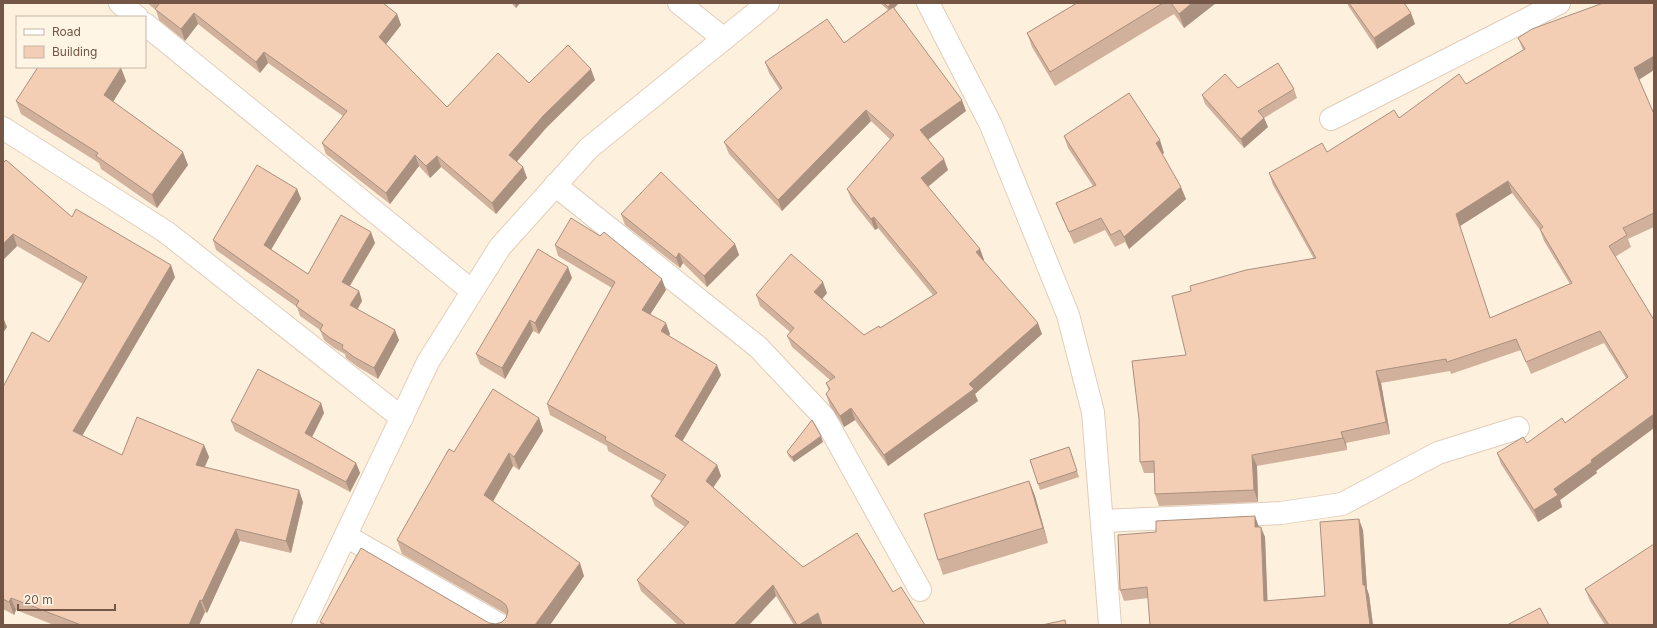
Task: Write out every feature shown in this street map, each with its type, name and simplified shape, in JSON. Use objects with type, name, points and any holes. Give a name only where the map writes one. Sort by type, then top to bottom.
[{"type":"street","points":[[120,3],[136,16]]},
{"type":"street","points":[[679,3],[724,39]]},
{"type":"street","points":[[303,625],[428,362],[500,247],[589,148],[768,3]]},
{"type":"street","points":[[928,3],[991,125],[1068,314],[1093,412],[1110,625]]},
{"type":"street","points":[[1331,119],[1558,3]]},
{"type":"street","points":[[146,25],[472,291]]},
{"type":"street","points":[[3,128],[166,232],[402,418]]},
{"type":"street","points":[[555,185],[758,347],[824,417],[920,590]]},
{"type":"street","points":[[1102,521],[1281,513],[1342,504],[1438,453],[1518,428]]},
{"type":"street","points":[[346,536],[500,625]]},
{"type":"building","points":[[157,3],[383,3],[397,14],[379,37],[447,107],[498,53],[529,83],[568,45],[591,69],[543,116],[509,155],[523,167],[492,203],[437,156],[426,166],[415,155],[386,193],[322,143],[347,111],[264,52],[256,62],[194,13],[181,29],[155,9],[159,4]]},
{"type":"building","points":[[884,3],[891,3],[888,7]]},
{"type":"building","points":[[1077,3],[1163,3],[1050,72],[1027,33]]},
{"type":"building","points":[[1171,3],[1192,3],[1179,14]]},
{"type":"building","points":[[1349,3],[1404,3],[1411,13],[1374,38]]},
{"type":"building","points":[[1603,3],[1654,3],[1654,56],[1634,68],[1654,114],[1654,213],[1623,228],[1627,235],[1609,246],[1654,320],[1654,414],[1554,489],[1558,495],[1534,510],[1497,453],[1523,437],[1527,443],[1562,418],[1565,423],[1628,377],[1600,331],[1526,362],[1516,339],[1447,362],[1446,359],[1376,371],[1386,422],[1341,432],[1343,438],[1252,455],[1254,490],[1155,494],[1154,461],[1140,462],[1139,419],[1132,361],[1186,355],[1172,296],[1191,291],[1190,286],[1246,270],[1316,258],[1269,173],[1322,143],[1327,152],[1394,110],[1399,118],[1459,74],[1466,84],[1525,49],[1518,38],[1532,29]],"holes":[[[1508,181],[1543,227],[1540,229],[1572,283],[1490,318],[1456,214]]]},
{"type":"building","points":[[893,7],[962,100],[920,130],[944,159],[921,178],[980,249],[976,252],[1038,323],[969,384],[974,389],[884,455],[851,408],[840,416],[826,394],[830,389],[826,383],[835,377],[787,336],[794,328],[756,295],[791,254],[823,282],[814,292],[864,335],[879,326],[880,328],[937,293],[874,217],[871,219],[847,189],[894,135],[866,110],[778,200],[724,142],[782,88],[765,62],[827,19],[844,43]]},
{"type":"building","points":[[1278,63],[1294,89],[1258,111],[1264,118],[1241,139],[1202,95],[1225,74],[1238,88]]},
{"type":"building","points":[[37,68],[121,68],[104,95],[183,152],[152,195],[96,156],[98,153],[16,101]]},
{"type":"building","points":[[1129,93],[1160,140],[1156,143],[1181,187],[1124,237],[1120,230],[1111,235],[1101,218],[1069,232],[1056,203],[1096,185],[1064,136]]},
{"type":"building","points":[[6,160],[72,217],[76,209],[171,265],[73,431],[122,455],[137,417],[204,445],[196,465],[299,490],[286,541],[236,529],[189,625],[81,625],[11,598],[9,602],[3,599],[3,387],[32,332],[49,342],[87,277],[13,234],[3,244],[3,163]]},
{"type":"building","points":[[257,165],[297,189],[264,245],[308,274],[341,215],[371,232],[342,282],[359,291],[350,305],[395,330],[374,368],[354,357],[342,348],[343,345],[330,338],[320,330],[323,325],[296,306],[299,301],[213,240]]},
{"type":"building","points":[[661,172],[735,244],[704,276],[679,253],[676,258],[621,214]]},
{"type":"building","points":[[571,218],[600,236],[604,232],[662,279],[642,310],[666,323],[661,331],[717,365],[675,436],[717,465],[706,481],[803,567],[857,533],[893,592],[901,587],[925,625],[822,625],[818,613],[797,625],[773,585],[734,625],[686,625],[637,580],[689,522],[651,496],[666,475],[605,440],[606,437],[547,404],[615,282],[555,245]]},
{"type":"building","points":[[538,249],[568,267],[535,323],[530,320],[502,368],[476,354]]},
{"type":"building","points":[[258,369],[321,403],[305,433],[356,463],[346,482],[231,421]]},
{"type":"building","points":[[493,389],[539,418],[514,457],[509,453],[484,495],[580,563],[535,625],[326,625],[320,622],[361,548],[489,623],[496,624],[502,622],[506,618],[508,611],[506,605],[501,601],[397,540],[449,449],[454,452]]},
{"type":"building","points":[[812,420],[821,436],[792,457],[787,452]]},
{"type":"building","points":[[1069,447],[1077,471],[1038,484],[1030,460]]},
{"type":"building","points":[[1029,481],[1043,528],[938,560],[924,514]]},
{"type":"building","points":[[1255,516],[1255,527],[1261,527],[1264,601],[1325,596],[1320,522],[1359,519],[1363,585],[1365,585],[1370,625],[1150,625],[1147,587],[1120,590],[1118,535],[1156,532],[1156,521]]},
{"type":"building","points":[[1654,544],[1654,625],[1609,625],[1585,589]]},
{"type":"building","points":[[1540,608],[1549,625],[1507,625]]},
{"type":"building","points":[[1065,620],[1066,625],[1042,625]]}]
